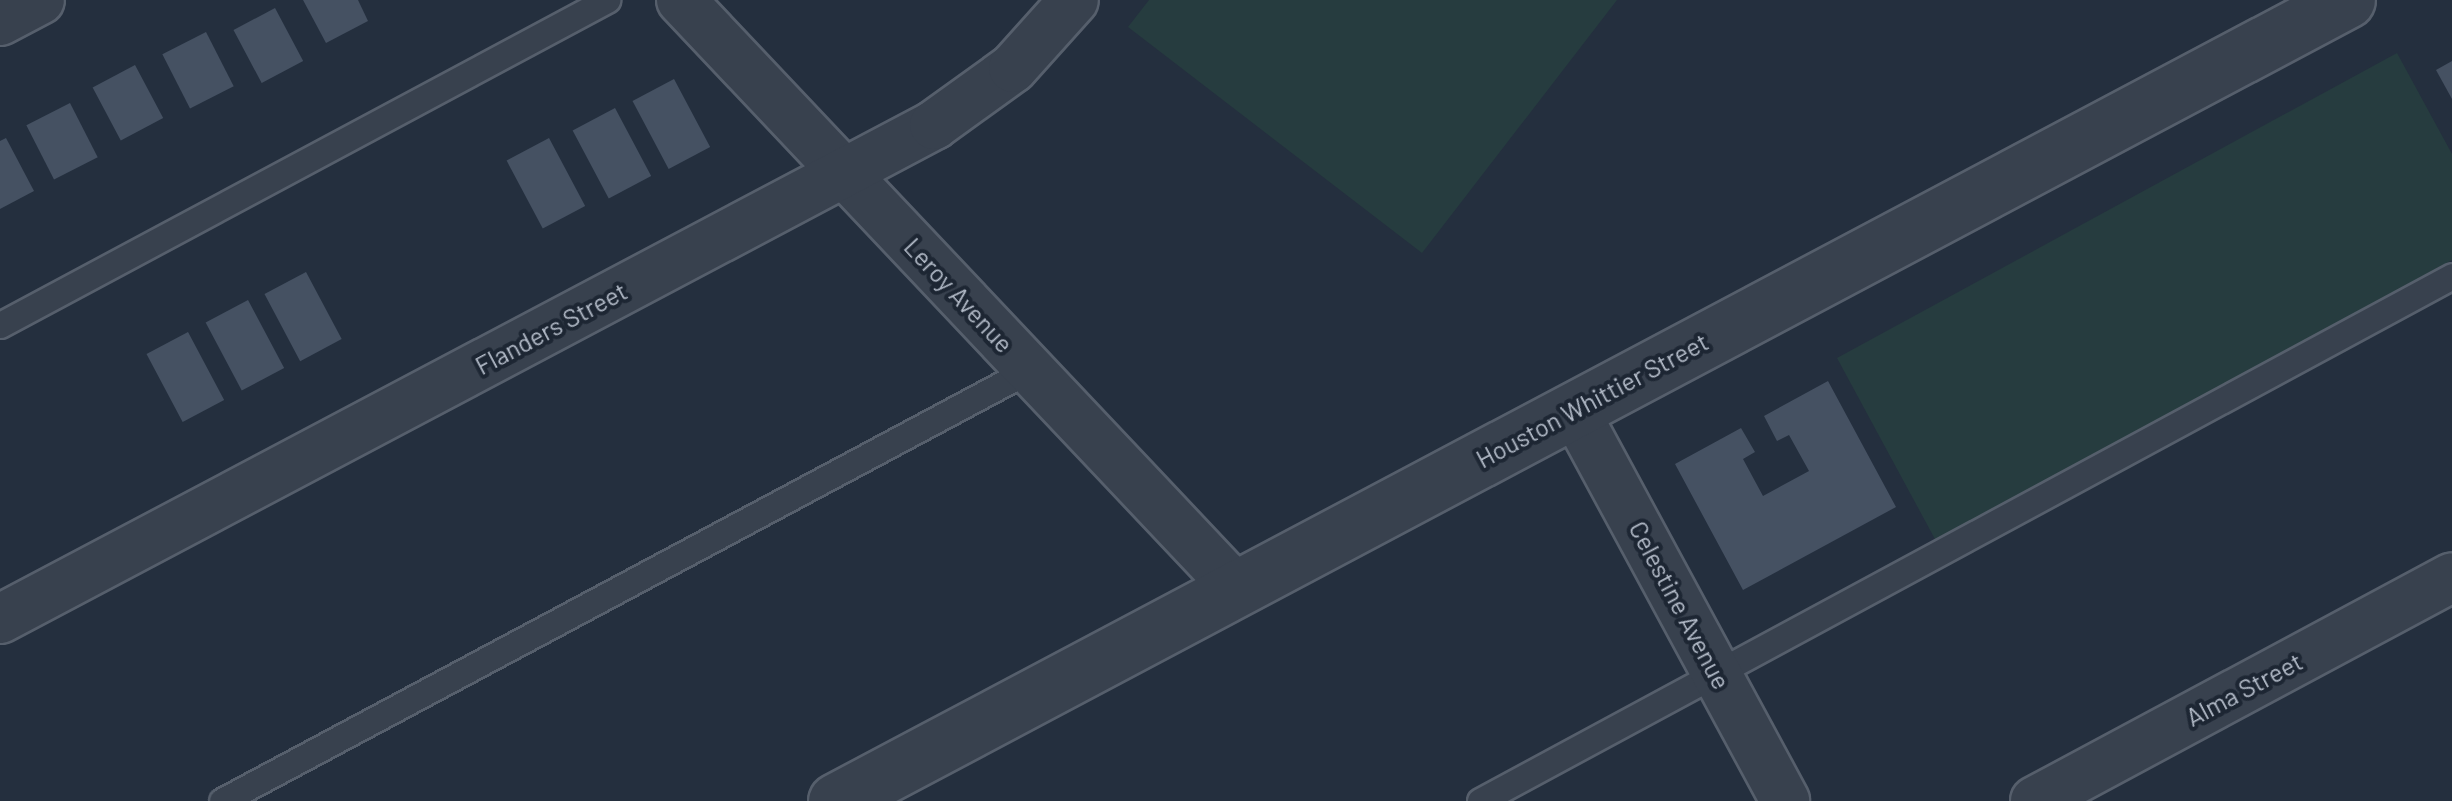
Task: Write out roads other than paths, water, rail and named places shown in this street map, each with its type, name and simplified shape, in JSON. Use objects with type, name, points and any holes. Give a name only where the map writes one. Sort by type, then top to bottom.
[{"type":"street","points":[[0,21],[40,0]]},
{"type":"street","name":"Leroy Avenue","points":[[681,0],[1237,589]]},
{"type":"street","name":"Flanders Street","points":[[0,618],[844,173],[971,101],[1074,0]]},
{"type":"street","name":"Houston Whittier Street","points":[[836,801],[1574,410],[2316,8]]},
{"type":"street","name":"Celestine Avenue","points":[[1574,410],[1786,801]]},
{"type":"street","name":"Alma Street","points":[[2035,801],[2452,577]]},
{"type":"lane","points":[[0,325],[606,0]]},
{"type":"lane","points":[[1480,801],[1718,676],[2452,276]]},
{"type":"lane","points":[[222,801],[1029,370]]}]
